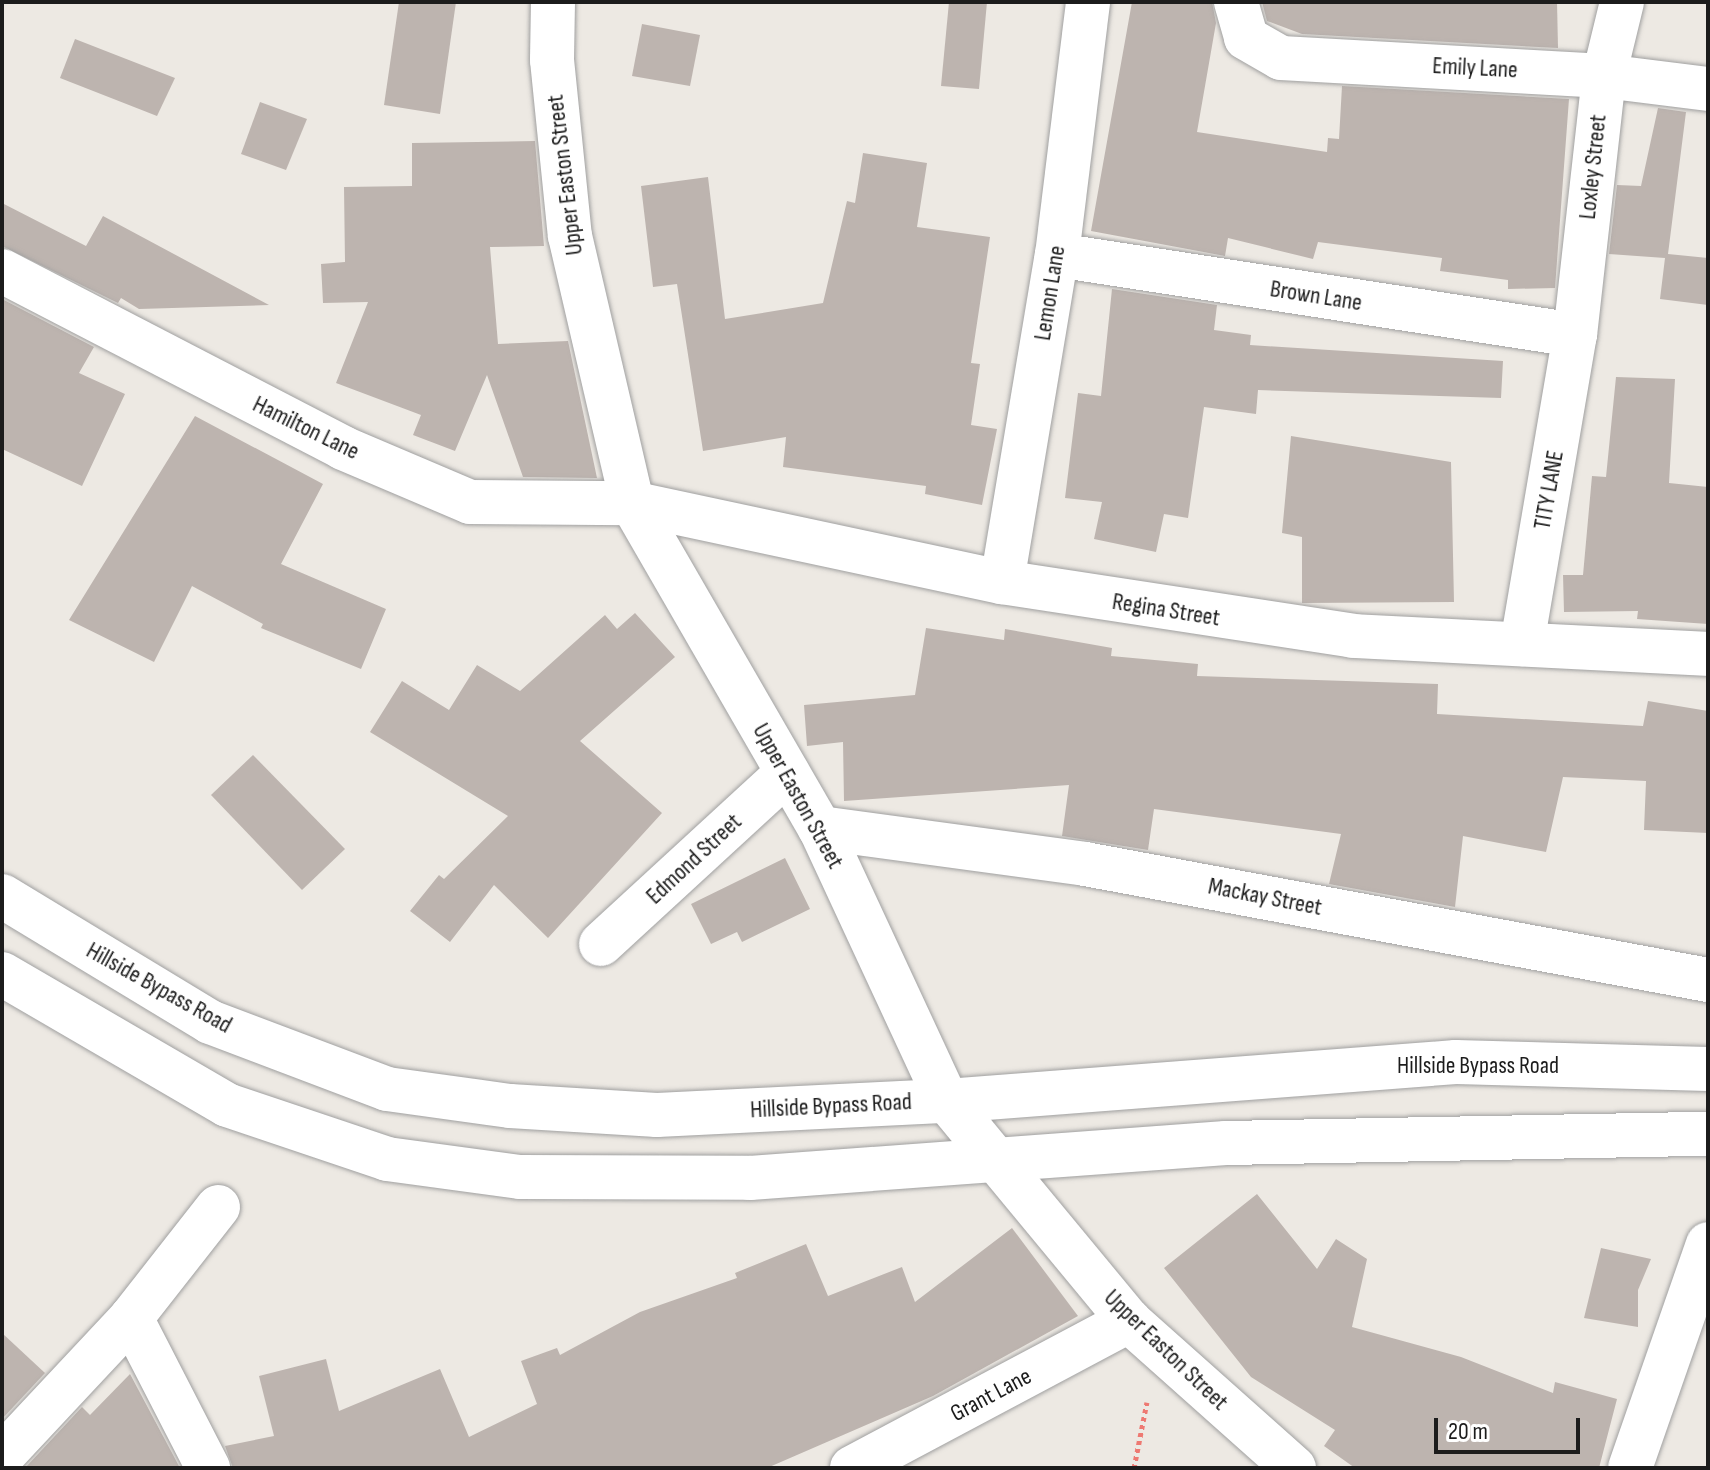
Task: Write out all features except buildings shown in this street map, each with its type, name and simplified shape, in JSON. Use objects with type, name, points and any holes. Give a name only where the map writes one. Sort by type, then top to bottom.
[{"type":"street","name":"Upper Easton Street","points":[[553,2],[570,236],[632,503],[820,828],[947,1101],[1143,1335],[1294,1468]]},
{"type":"street","name":"Lemon Lane","points":[[1002,582],[1057,255],[1088,2]]},
{"type":"street","name":"Loxley Street","points":[[1575,335],[1604,76],[1622,2]]},
{"type":"street","name":"Emily Lane","points":[[1241,20],[1281,58],[1604,76],[1708,89]]},
{"type":"street","name":"Brown Lane","points":[[1057,255],[1575,335]]},
{"type":"street","name":"Hamilton Lane","points":[[2,271],[343,448],[470,502],[632,503]]},
{"type":"street","name":"TITY LANE","points":[[1522,644],[1575,335]]},
{"type":"street","name":"Regina Street","points":[[632,503],[1002,582],[1338,634],[1708,654]]},
{"type":"street","name":"Edmond Street","points":[[601,944],[787,773]]},
{"type":"street","name":"Mackay Street","points":[[820,828],[1085,864],[1708,980]]},
{"type":"street","name":"Hillside Bypass Road","points":[[2,896],[210,1022],[387,1089],[510,1106],[657,1115],[947,1101],[1456,1062],[1708,1069]]},
{"type":"street","points":[[2,974],[227,1105],[387,1159],[520,1177],[622,1181],[1000,1163],[1226,1143],[1708,1134]]},
{"type":"street","points":[[2,1456],[131,1318],[218,1207]]},
{"type":"street","points":[[1630,1468],[1708,1244]]},
{"type":"street","points":[[131,1318],[208,1468]]},
{"type":"street","name":"Grant Lane","points":[[852,1468],[1143,1335]]},
{"type":"path","points":[[1134,1468],[1143,1335]]}]
